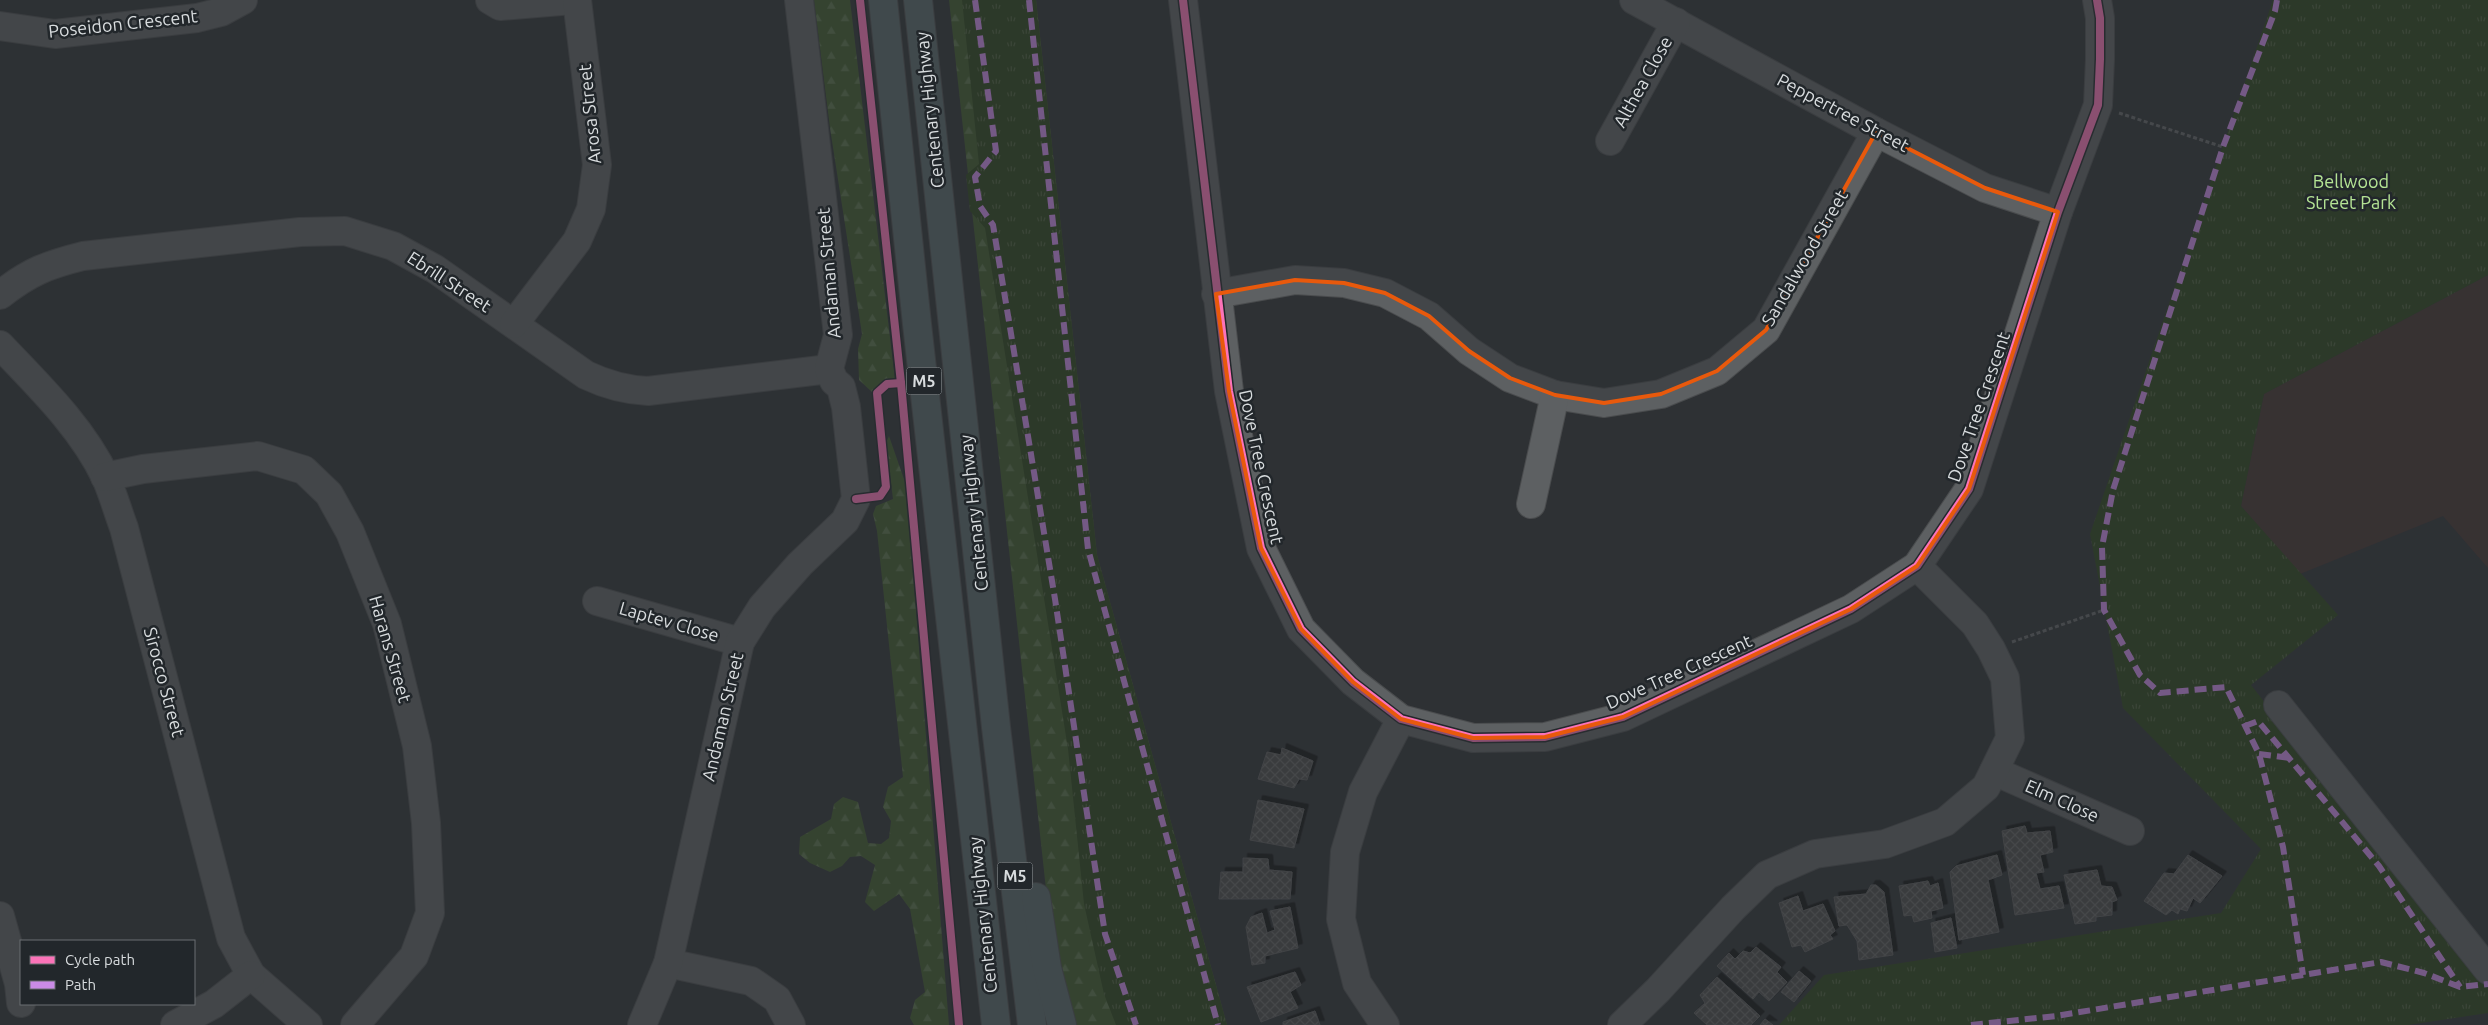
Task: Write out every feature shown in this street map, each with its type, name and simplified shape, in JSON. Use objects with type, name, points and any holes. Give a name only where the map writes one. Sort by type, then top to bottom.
[{"type":"highway","name":"Centenary Highway","points":[[884,0],[996,1025]]},
{"type":"highway","name":"Centenary Highway","points":[[918,0],[980,559],[996,727],[1032,1025]]},
{"type":"highway","points":[[996,727],[1016,752],[1041,935],[1062,1025]]},
{"type":"highway","points":[[978,1025],[974,981],[988,957]]},
{"type":"street","name":"Poseidon Crescent","points":[[0,26],[55,34],[196,18],[221,12],[243,0]]},
{"type":"street","points":[[490,0],[500,6],[573,0]]},
{"type":"street","name":"Arosa Street","points":[[514,324],[577,240],[591,209],[597,165],[577,0]]},
{"type":"street","name":"Andaman Street","points":[[642,1025],[668,963],[740,642],[762,607],[800,564],[845,521],[856,499],[846,407],[841,388],[834,381],[829,369],[838,335],[799,0]]},
{"type":"street","name":"Dove Tree Crescent","points":[[1183,0],[1216,294],[1229,391],[1261,548],[1301,629],[1353,682],[1401,719],[1473,738],[1545,737],[1623,717],[1851,609],[1917,566],[1969,489],[2058,212],[2098,105],[2100,18],[2097,0]]},
{"type":"street","name":"Peppertree Street","points":[[1634,0],[1876,132],[1985,188],[2058,212]]},
{"type":"street","name":"Althea Close","points":[[1610,141],[1676,22]]},
{"type":"street","name":"Sandalwood Street","points":[[1216,294],[1295,280],[1344,283],[1385,293],[1429,316],[1469,351],[1510,378],[1556,395],[1604,403],[1661,394],[1717,370],[1766,330],[1876,132]]},
{"type":"street","name":"Ebrill Street","points":[[0,295],[24,276],[52,264],[83,256],[300,232],[345,231],[392,246],[435,268],[586,375],[627,390],[648,391],[829,369]]},
{"type":"street","name":"Sirocco Street","points":[[0,345],[43,389],[82,440],[105,477],[124,528],[231,938],[251,975],[308,1025]]},
{"type":"street","points":[[1531,504],[1556,395]]},
{"type":"street","name":"Harans Street","points":[[105,477],[143,469],[258,456],[304,470],[330,494],[350,532],[386,624],[417,746],[426,823],[430,913],[414,956],[355,1025]]},
{"type":"street","points":[[1622,1025],[1658,990],[1733,908],[1767,875],[1815,854],[1886,844],[1945,822],[1986,788],[2010,738],[2005,678],[1992,649],[1975,624],[1917,566]]},
{"type":"street","name":"Laptev Close","points":[[597,601],[740,642]]},
{"type":"street","points":[[2278,705],[2488,970]]},
{"type":"street","points":[[1385,1025],[1357,983],[1341,919],[1345,852],[1363,792],[1401,719]]},
{"type":"street","name":"Elm Close","points":[[1994,770],[2130,831]]},
{"type":"street","points":[[0,916],[19,984],[20,994]]},
{"type":"street","points":[[668,963],[752,981],[777,999],[791,1025]]},
{"type":"street","points":[[175,1025],[214,1004],[251,975]]},
{"type":"street","points":[[21,1005],[24,1025]]},
{"type":"path","points":[[2098,105],[2223,147]]},
{"type":"path","points":[[1992,649],[2104,610]]},
{"type":"highlighted area","points":[[1876,132],[1985,188],[2058,212],[1969,489],[1917,566],[1851,609],[1623,717],[1545,737],[1473,738],[1401,719],[1353,682],[1301,629],[1261,548],[1229,391],[1216,294],[1295,280],[1344,283],[1385,293],[1429,316],[1469,351],[1510,378],[1555,395],[1604,403],[1661,394],[1717,371],[1766,330]]},
{"type":"shaded area","points":[[2488,275],[2488,568],[2443,516],[2300,574],[2241,506],[2264,394]]},
{"type":"green space","points":[[814,0],[850,0],[895,380],[872,392],[859,380],[858,349],[862,334],[830,128]]},
{"type":"green space","points":[[949,0],[1036,0],[1097,555],[1227,1025],[1073,1025],[1051,935]]},
{"type":"green space","points":[[962,0],[1036,0],[1097,555],[1227,1025],[1116,1025],[1104,994],[1084,904],[1068,749],[985,228],[970,211],[966,175],[979,164]]},
{"type":"green space","name":"Bellwood Street Park","points":[[2273,0],[2488,0],[2488,275],[2264,394],[2241,506],[2338,615],[2251,685],[2455,944],[2488,989],[2488,1013],[2408,1025],[1779,1025],[1824,975],[2221,913],[2261,849],[2123,708],[2090,534]]},
{"type":"green space","points":[[889,436],[906,485],[949,1025],[914,1025],[910,1018],[915,1000],[925,992],[910,909],[899,894],[874,911],[865,902],[875,865],[861,856],[850,857],[842,866],[830,872],[810,863],[799,854],[800,837],[831,819],[834,804],[843,797],[858,802],[868,843],[881,844],[889,838],[891,821],[883,807],[888,787],[903,777],[877,531],[873,514],[876,506],[893,499],[886,443]]},
{"type":"building","points":[[1282,748],[1313,761],[1307,780],[1299,779],[1294,788],[1258,779],[1267,752],[1281,755]]},
{"type":"building","points":[[1258,800],[1304,809],[1294,848],[1250,840]]},
{"type":"building","points":[[2025,826],[2027,833],[2050,831],[2053,852],[2040,855],[2044,872],[2036,873],[2040,889],[2059,886],[2064,908],[2015,915],[2002,831]]},
{"type":"building","points":[[1997,855],[2002,875],[1988,880],[1999,932],[1959,940],[1950,872],[1956,866]]},
{"type":"building","points":[[2188,855],[2222,876],[2200,903],[2193,898],[2187,911],[2180,909],[2178,914],[2172,910],[2166,915],[2144,901],[2164,873],[2174,874]]},
{"type":"building","points":[[1243,858],[1268,859],[1269,870],[1292,872],[1290,899],[1219,899],[1221,872],[1243,872]]},
{"type":"building","points":[[2097,870],[2101,886],[2112,887],[2117,900],[2112,902],[2112,915],[2096,917],[2096,921],[2075,924],[2064,875]]},
{"type":"building","points":[[1928,881],[1930,886],[1938,883],[1943,908],[1931,911],[1932,918],[1914,922],[1912,915],[1904,916],[1899,886]]},
{"type":"building","points":[[1871,885],[1876,885],[1884,892],[1893,955],[1859,960],[1857,941],[1847,925],[1839,926],[1834,897],[1866,894]]},
{"type":"building","points":[[1798,896],[1803,911],[1823,904],[1835,931],[1830,935],[1833,939],[1805,952],[1801,945],[1792,947],[1779,903]]},
{"type":"building","points":[[1290,907],[1298,948],[1265,956],[1265,963],[1252,965],[1246,927],[1251,917],[1262,913],[1267,933],[1275,930],[1270,911]]},
{"type":"building","points":[[1951,918],[1957,948],[1935,952],[1931,923]]},
{"type":"building","points":[[1756,947],[1781,967],[1777,972],[1787,982],[1769,1001],[1759,992],[1753,999],[1717,966],[1729,953],[1735,959],[1743,951],[1750,953]]},
{"type":"building","points":[[1799,971],[1811,981],[1794,1002],[1781,992]]},
{"type":"building","points":[[1295,972],[1301,985],[1290,992],[1298,1008],[1261,1022],[1247,987]]},
{"type":"building","points":[[1717,977],[1760,1016],[1751,1025],[1707,1025],[1694,1013],[1705,1003],[1700,995]]},
{"type":"building","points":[[1315,1011],[1320,1025],[1283,1025],[1283,1022]]},
{"type":"building","points":[[1765,1019],[1773,1025],[1760,1025]]},
{"type":"marked path","points":[[975,0],[996,151],[975,177],[980,206],[993,225],[1055,599],[1105,934],[1136,1025]]},
{"type":"marked path","points":[[1029,0],[1088,549],[1218,1025]]},
{"type":"marked path","points":[[2277,0],[2275,11],[2223,147],[2113,490],[2102,547],[2104,610],[2140,675],[2160,693],[2226,687],[2259,754],[2283,847],[2303,975]]},
{"type":"marked path","points":[[2245,726],[2258,721],[2379,866],[2460,987]]},
{"type":"marked path","points":[[2259,754],[2290,758]]},
{"type":"marked path","points":[[1971,1025],[2056,1016],[2381,962],[2424,973],[2460,987],[2488,984]]},
{"type":"cycle path","points":[[860,0],[901,383],[959,1025]]},
{"type":"cycle path","points":[[1183,0],[1229,391],[1261,548],[1301,629],[1353,682],[1401,719],[1473,738],[1545,737],[1623,717],[1851,609],[1917,566],[1969,489],[2058,212],[2098,105],[2100,18],[2097,0]]},
{"type":"cycle path","points":[[856,499],[880,496],[886,487],[877,393],[887,384],[901,383]]}]
